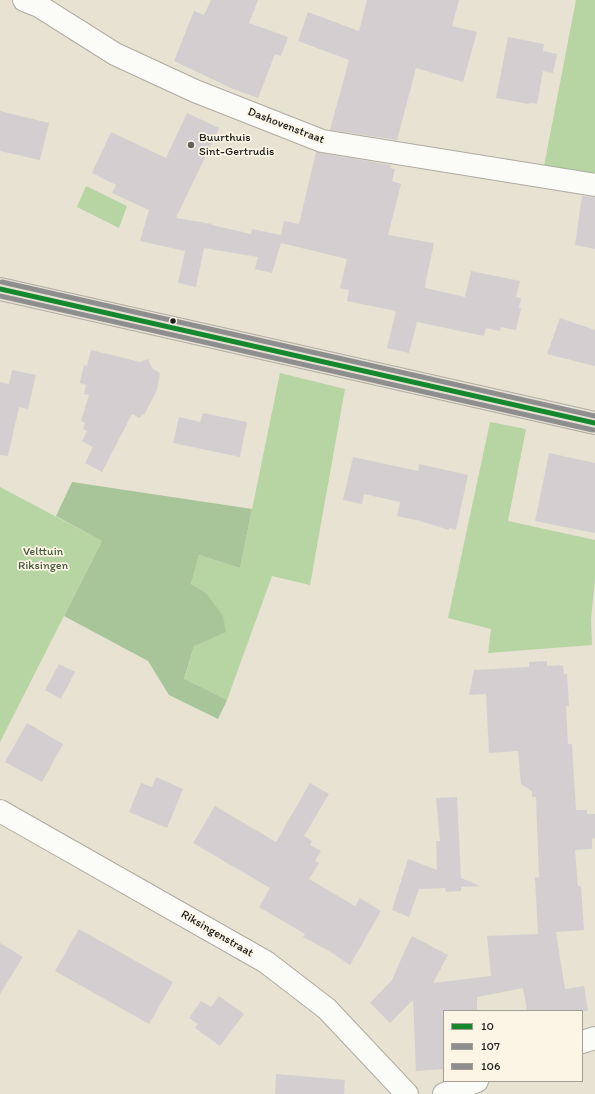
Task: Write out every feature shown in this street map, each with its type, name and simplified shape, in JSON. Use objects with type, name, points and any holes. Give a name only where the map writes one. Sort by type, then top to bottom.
[{"type":"main road","points":[[0,290],[595,423]]},
{"type":"street","name":"Dashovenstraat","points":[[24,0],[39,6],[115,54],[196,91],[322,141],[595,186]]},
{"type":"street","name":"Riksingenstraat","points":[[0,811],[266,962],[328,1009],[407,1094]]},
{"type":"street","points":[[583,1042],[595,1038]]},
{"type":"street","points":[[444,1094],[474,1082]]},
{"type":"green space","points":[[576,0],[595,0],[595,175],[544,166]]},
{"type":"green space","points":[[86,186],[127,206],[119,228],[77,207]]},
{"type":"green space","points":[[280,373],[345,389],[310,585],[272,576],[227,700],[184,680],[194,646],[206,593],[191,584],[199,555],[240,568]]},
{"type":"green space","points":[[490,422],[526,429],[508,521],[595,540],[595,579],[591,620],[592,645],[488,653],[491,629],[448,618]]},
{"type":"green space","points":[[72,482],[252,509],[240,568],[199,555],[191,584],[206,593],[223,616],[226,632],[194,646],[184,679],[227,700],[218,719],[169,695],[148,661],[64,616],[102,541],[56,516]]},
{"type":"green space","name":"Velttuin Riksingen","points":[[0,487],[102,541],[0,742]]},
{"type":"building","points":[[211,0],[258,0],[249,23],[288,37],[281,56],[275,54],[258,98],[231,88],[174,61],[194,11],[204,15]]},
{"type":"building","points":[[367,0],[459,0],[452,26],[477,32],[463,82],[416,68],[397,140],[330,130],[349,60],[298,41],[308,12],[359,31]]},
{"type":"building","points":[[508,37],[544,44],[543,51],[557,54],[553,73],[543,71],[537,104],[496,98]]},
{"type":"building","points":[[0,111],[49,123],[40,160],[0,151]]},
{"type":"building","points":[[187,113],[219,128],[176,218],[212,224],[251,234],[252,229],[281,235],[284,221],[299,224],[316,152],[391,165],[390,168],[395,169],[392,181],[401,184],[388,235],[434,243],[425,288],[465,297],[471,271],[520,281],[516,297],[521,298],[519,308],[521,308],[516,330],[501,327],[500,331],[486,328],[484,336],[417,322],[409,353],[387,348],[396,311],[347,301],[349,290],[340,288],[347,259],[281,243],[272,273],[255,269],[258,257],[204,248],[196,287],[178,283],[185,251],[140,241],[149,210],[112,193],[116,185],[92,173],[111,132],[166,158]]},
{"type":"building","points":[[582,196],[595,197],[595,249],[575,245]]},
{"type":"building","points":[[560,318],[595,330],[595,366],[547,354]]},
{"type":"building","points":[[91,350],[140,362],[148,359],[152,368],[160,373],[157,390],[144,415],[142,414],[140,418],[132,414],[102,472],[85,463],[93,447],[82,441],[87,431],[83,429],[85,423],[81,421],[89,395],[84,394],[86,385],[80,383],[84,365],[87,366]]},
{"type":"building","points":[[12,370],[36,375],[28,409],[19,407],[8,456],[0,455],[0,382],[9,384]]},
{"type":"building","points":[[203,413],[247,422],[240,457],[173,443],[179,417],[200,422]]},
{"type":"building","points":[[549,453],[595,463],[595,533],[535,521]]},
{"type":"building","points":[[353,457],[418,471],[419,464],[468,475],[456,530],[449,528],[449,530],[397,516],[400,502],[364,494],[362,504],[343,500]]},
{"type":"building","points":[[547,661],[547,666],[563,665],[564,674],[567,674],[569,706],[566,706],[568,744],[572,744],[576,810],[587,810],[587,814],[595,814],[595,838],[592,839],[592,849],[575,850],[578,886],[581,886],[584,930],[556,932],[565,989],[584,986],[588,1011],[527,1010],[523,988],[477,997],[477,1010],[443,1010],[443,1069],[416,1071],[413,1000],[390,1023],[370,1003],[392,980],[412,936],[448,955],[433,983],[491,976],[487,936],[538,934],[535,878],[539,877],[536,797],[532,797],[532,791],[521,784],[518,751],[489,753],[486,694],[469,695],[474,670],[529,667],[529,662]]},
{"type":"building","points":[[59,664],[75,672],[61,699],[45,690]]},
{"type":"building","points":[[27,723],[63,744],[42,782],[5,762]]},
{"type":"building","points":[[156,777],[183,789],[167,828],[129,812],[141,783],[152,787]]},
{"type":"building","points":[[310,783],[329,794],[304,836],[312,841],[310,845],[321,851],[315,861],[319,863],[309,879],[355,906],[360,898],[381,911],[350,965],[329,951],[303,937],[305,934],[259,907],[270,888],[193,843],[215,806],[276,842]]},
{"type":"building","points":[[457,797],[461,878],[480,886],[461,887],[461,891],[446,892],[445,888],[419,889],[409,917],[392,910],[408,859],[437,870],[436,841],[440,841],[436,798]]},
{"type":"building","points":[[79,929],[173,982],[149,1024],[55,971]]},
{"type":"building","points":[[0,943],[23,957],[0,994]]},
{"type":"building","points":[[219,996],[244,1014],[220,1046],[195,1028],[198,1024],[189,1018],[201,1001],[211,1007]]},
{"type":"building","points":[[276,1074],[345,1080],[344,1094],[275,1094]]},
{"type":"transit line","name":"106","points":[[2,282],[595,416]]},
{"type":"transit line","name":"10","points":[[0,289],[595,423]]},
{"type":"transit line","name":"107","points":[[0,296],[593,430]]},
{"type":"place","name":"Buurthuis Sint-Gertrudis","points":[[191,145]]}]
